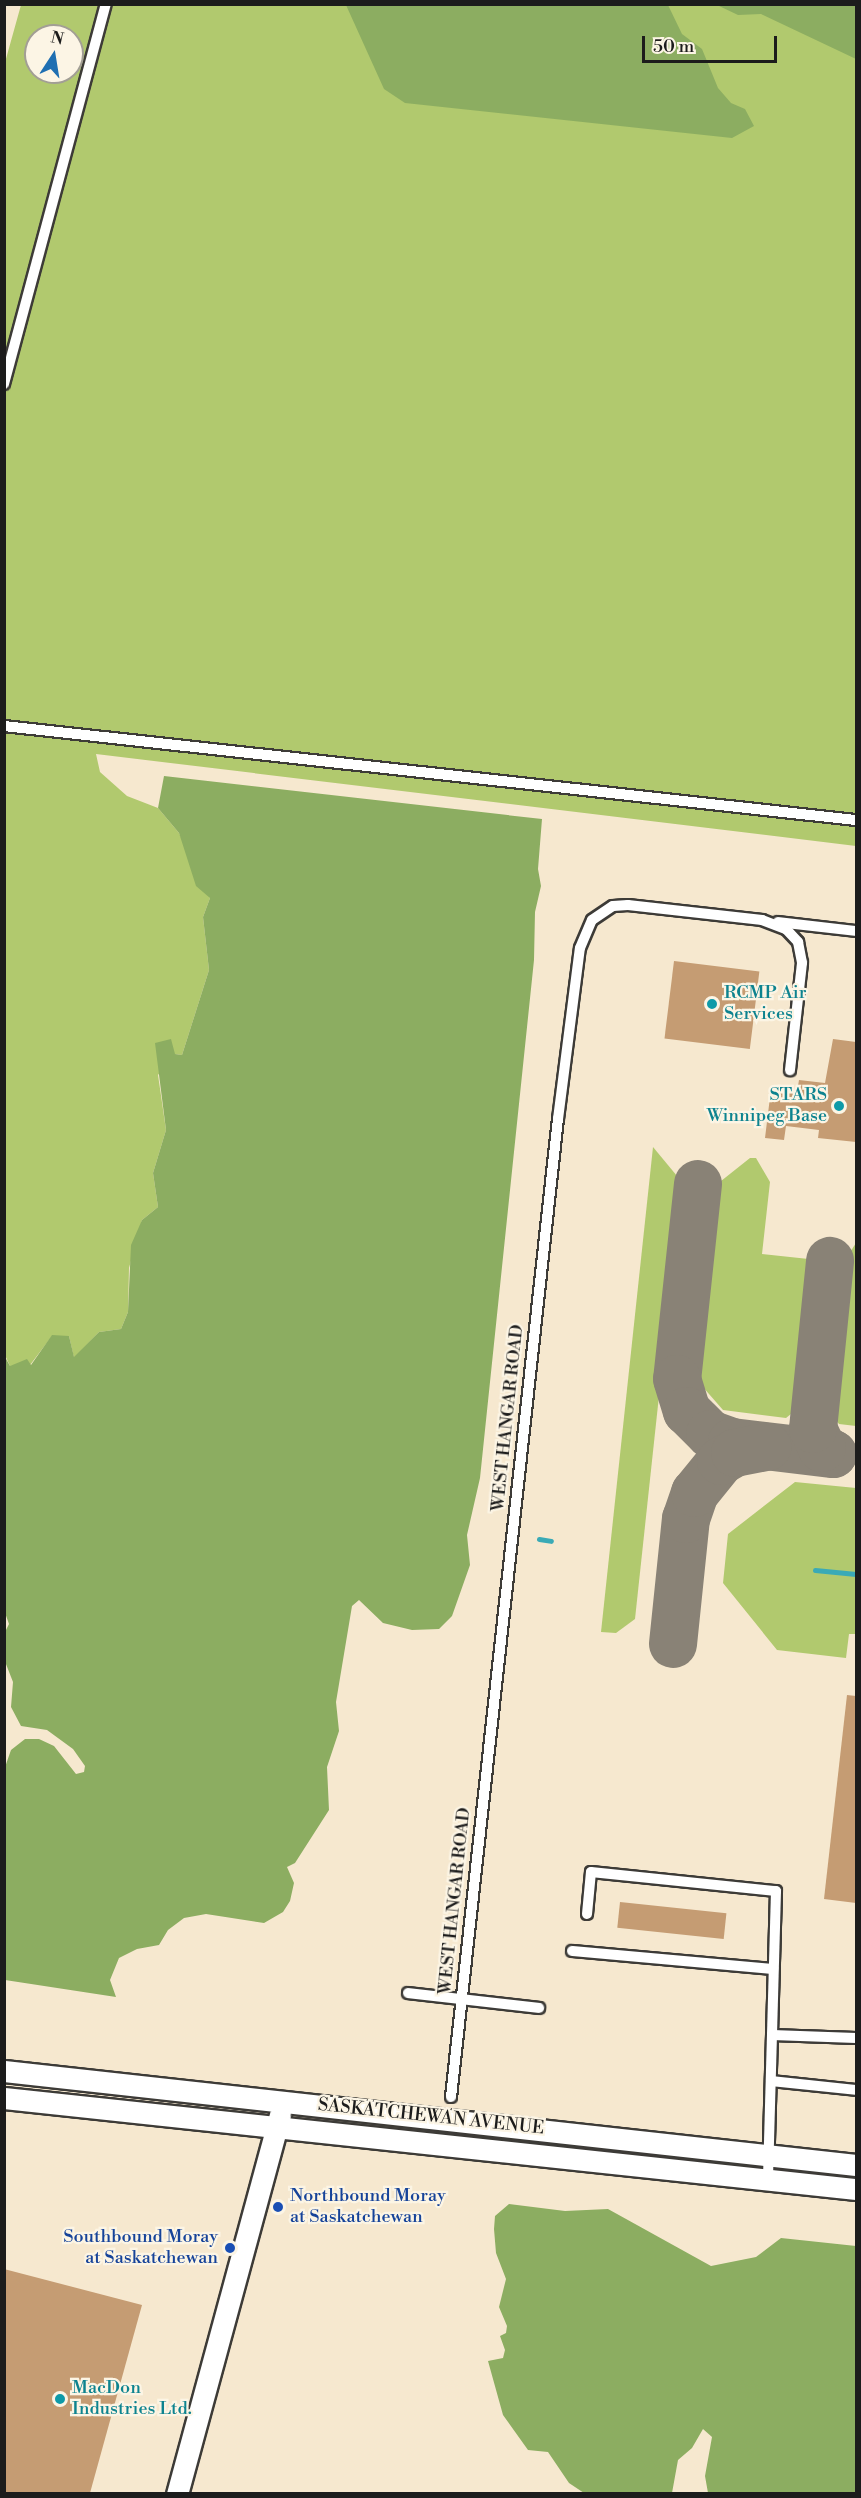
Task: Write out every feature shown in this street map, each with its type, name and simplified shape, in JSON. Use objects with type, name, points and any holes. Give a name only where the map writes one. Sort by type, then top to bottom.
[{"type":"street","name":"SASKATCHEWAN AVENUE","points":[[4,2071],[770,2153],[856,2165]]},
{"type":"street","name":"SASKATCHEWAN AVENUE","points":[[4,2098],[277,2129],[856,2189]]},
{"type":"street","points":[[177,2493],[277,2129],[282,2102]]},
{"type":"lane","points":[[4,384],[106,4]]},
{"type":"lane","points":[[4,726],[856,820]]},
{"type":"lane","name":"WEST HANGAR ROAD","points":[[451,2097],[580,948],[592,920],[613,906],[856,931]]},
{"type":"lane","name":"WEST HANGAR ROAD","points":[[762,920],[793,935],[801,953],[790,1070]]},
{"type":"lane","points":[[588,1914],[591,1872],[776,1891],[768,2179]]},
{"type":"lane","points":[[572,1951],[773,1969]]},
{"type":"lane","points":[[408,1993],[539,2008]]},
{"type":"lane","points":[[772,2035],[856,2038]]},
{"type":"lane","points":[[771,2081],[856,2090]]},
{"type":"green space","points":[[21,5],[856,5],[856,846],[96,754],[100,772],[127,796],[158,808],[179,833],[210,898],[203,917],[209,970],[182,1055],[175,1054],[158,1075],[166,1130],[153,1173],[158,1207],[142,1220],[129,1268],[128,1312],[121,1329],[99,1332],[74,1358],[69,1336],[52,1336],[30,1365],[10,1366],[5,1355],[4,66]]},
{"type":"green space","points":[[346,5],[668,5],[682,34],[702,49],[718,88],[731,103],[745,109],[754,126],[732,138],[405,103],[384,89]]},
{"type":"green space","points":[[717,5],[856,5],[856,59],[761,14],[738,15]]},
{"type":"green space","points":[[164,776],[542,819],[538,869],[541,886],[535,912],[534,960],[480,1478],[467,1535],[470,1565],[452,1616],[439,1629],[412,1630],[383,1623],[359,1600],[352,1606],[336,1702],[339,1731],[327,1767],[329,1810],[295,1863],[287,1867],[294,1883],[290,1901],[283,1912],[264,1923],[206,1914],[184,1918],[168,1930],[159,1945],[137,1949],[119,1958],[110,1980],[116,1997],[5,1980],[4,1770],[11,1750],[25,1739],[39,1739],[54,1746],[76,1774],[84,1772],[85,1766],[73,1749],[47,1730],[21,1726],[11,1707],[13,1682],[4,1659],[5,1632],[9,1624],[4,1610],[4,1355],[10,1366],[27,1359],[31,1365],[52,1335],[69,1336],[74,1357],[99,1332],[121,1329],[128,1312],[131,1245],[142,1220],[158,1207],[153,1173],[166,1130],[155,1043],[171,1039],[175,1054],[182,1055],[209,970],[203,917],[210,898],[196,886],[179,833],[158,808]]},
{"type":"green space","points":[[653,1147],[682,1182],[635,1619],[616,1633],[601,1632]]},
{"type":"green space","points":[[750,1158],[756,1158],[770,1182],[762,1254],[818,1260],[802,1405],[786,1418],[723,1410],[695,1378],[716,1185]]},
{"type":"green space","points":[[856,1243],[856,1426],[839,1424],[827,1408],[843,1263]]},
{"type":"green space","points":[[795,1482],[856,1488],[856,1634],[849,1634],[846,1658],[777,1650],[723,1583],[728,1534]]},
{"type":"green space","points":[[509,2204],[565,2211],[608,2209],[711,2266],[756,2257],[781,2238],[856,2246],[856,2493],[708,2493],[705,2476],[712,2437],[703,2429],[692,2448],[678,2460],[672,2493],[584,2493],[569,2483],[548,2452],[528,2450],[503,2415],[488,2361],[503,2358],[505,2350],[500,2336],[506,2333],[507,2326],[499,2307],[506,2279],[496,2253],[494,2229],[495,2216]]},
{"type":"building","name":"RCMP Air Services","points":[[674,961],[759,971],[750,1049],[664,1038]]},
{"type":"building","points":[[833,1039],[856,1042],[856,1142],[818,1138],[819,1130],[786,1126],[784,1140],[765,1138],[771,1089],[797,1092],[799,1080],[825,1083]]},
{"type":"building","points":[[847,1695],[856,1696],[856,1903],[824,1899]]},
{"type":"building","points":[[620,1902],[726,1913],[724,1939],[617,1928]]},
{"type":"building","name":"MacDon Industries Ltd.","points":[[4,2269],[142,2305],[90,2493],[4,2493]]},
{"type":"waterway","points":[[539,1539],[551,1541]]},
{"type":"waterway","points":[[815,1570],[856,1574]]},
{"type":"taxiway","points":[[698,1184],[677,1379],[687,1411],[710,1434],[732,1442],[833,1454],[822,1448],[813,1429],[830,1261]]},
{"type":"taxiway","points":[[673,1644],[686,1519],[695,1493],[721,1461],[735,1453],[767,1447]]},
{"type":"place","name":"RCMP Air Services","points":[[712,1004]]},
{"type":"place","name":"STARS Winnipeg Base","points":[[839,1106]]},
{"type":"place","name":"Northbound Moray at Saskatchewan","points":[[278,2207]]},
{"type":"place","name":"Southbound Moray at Saskatchewan","points":[[230,2248]]},
{"type":"place","name":"MacDon Industries Ltd.","points":[[60,2399]]}]
